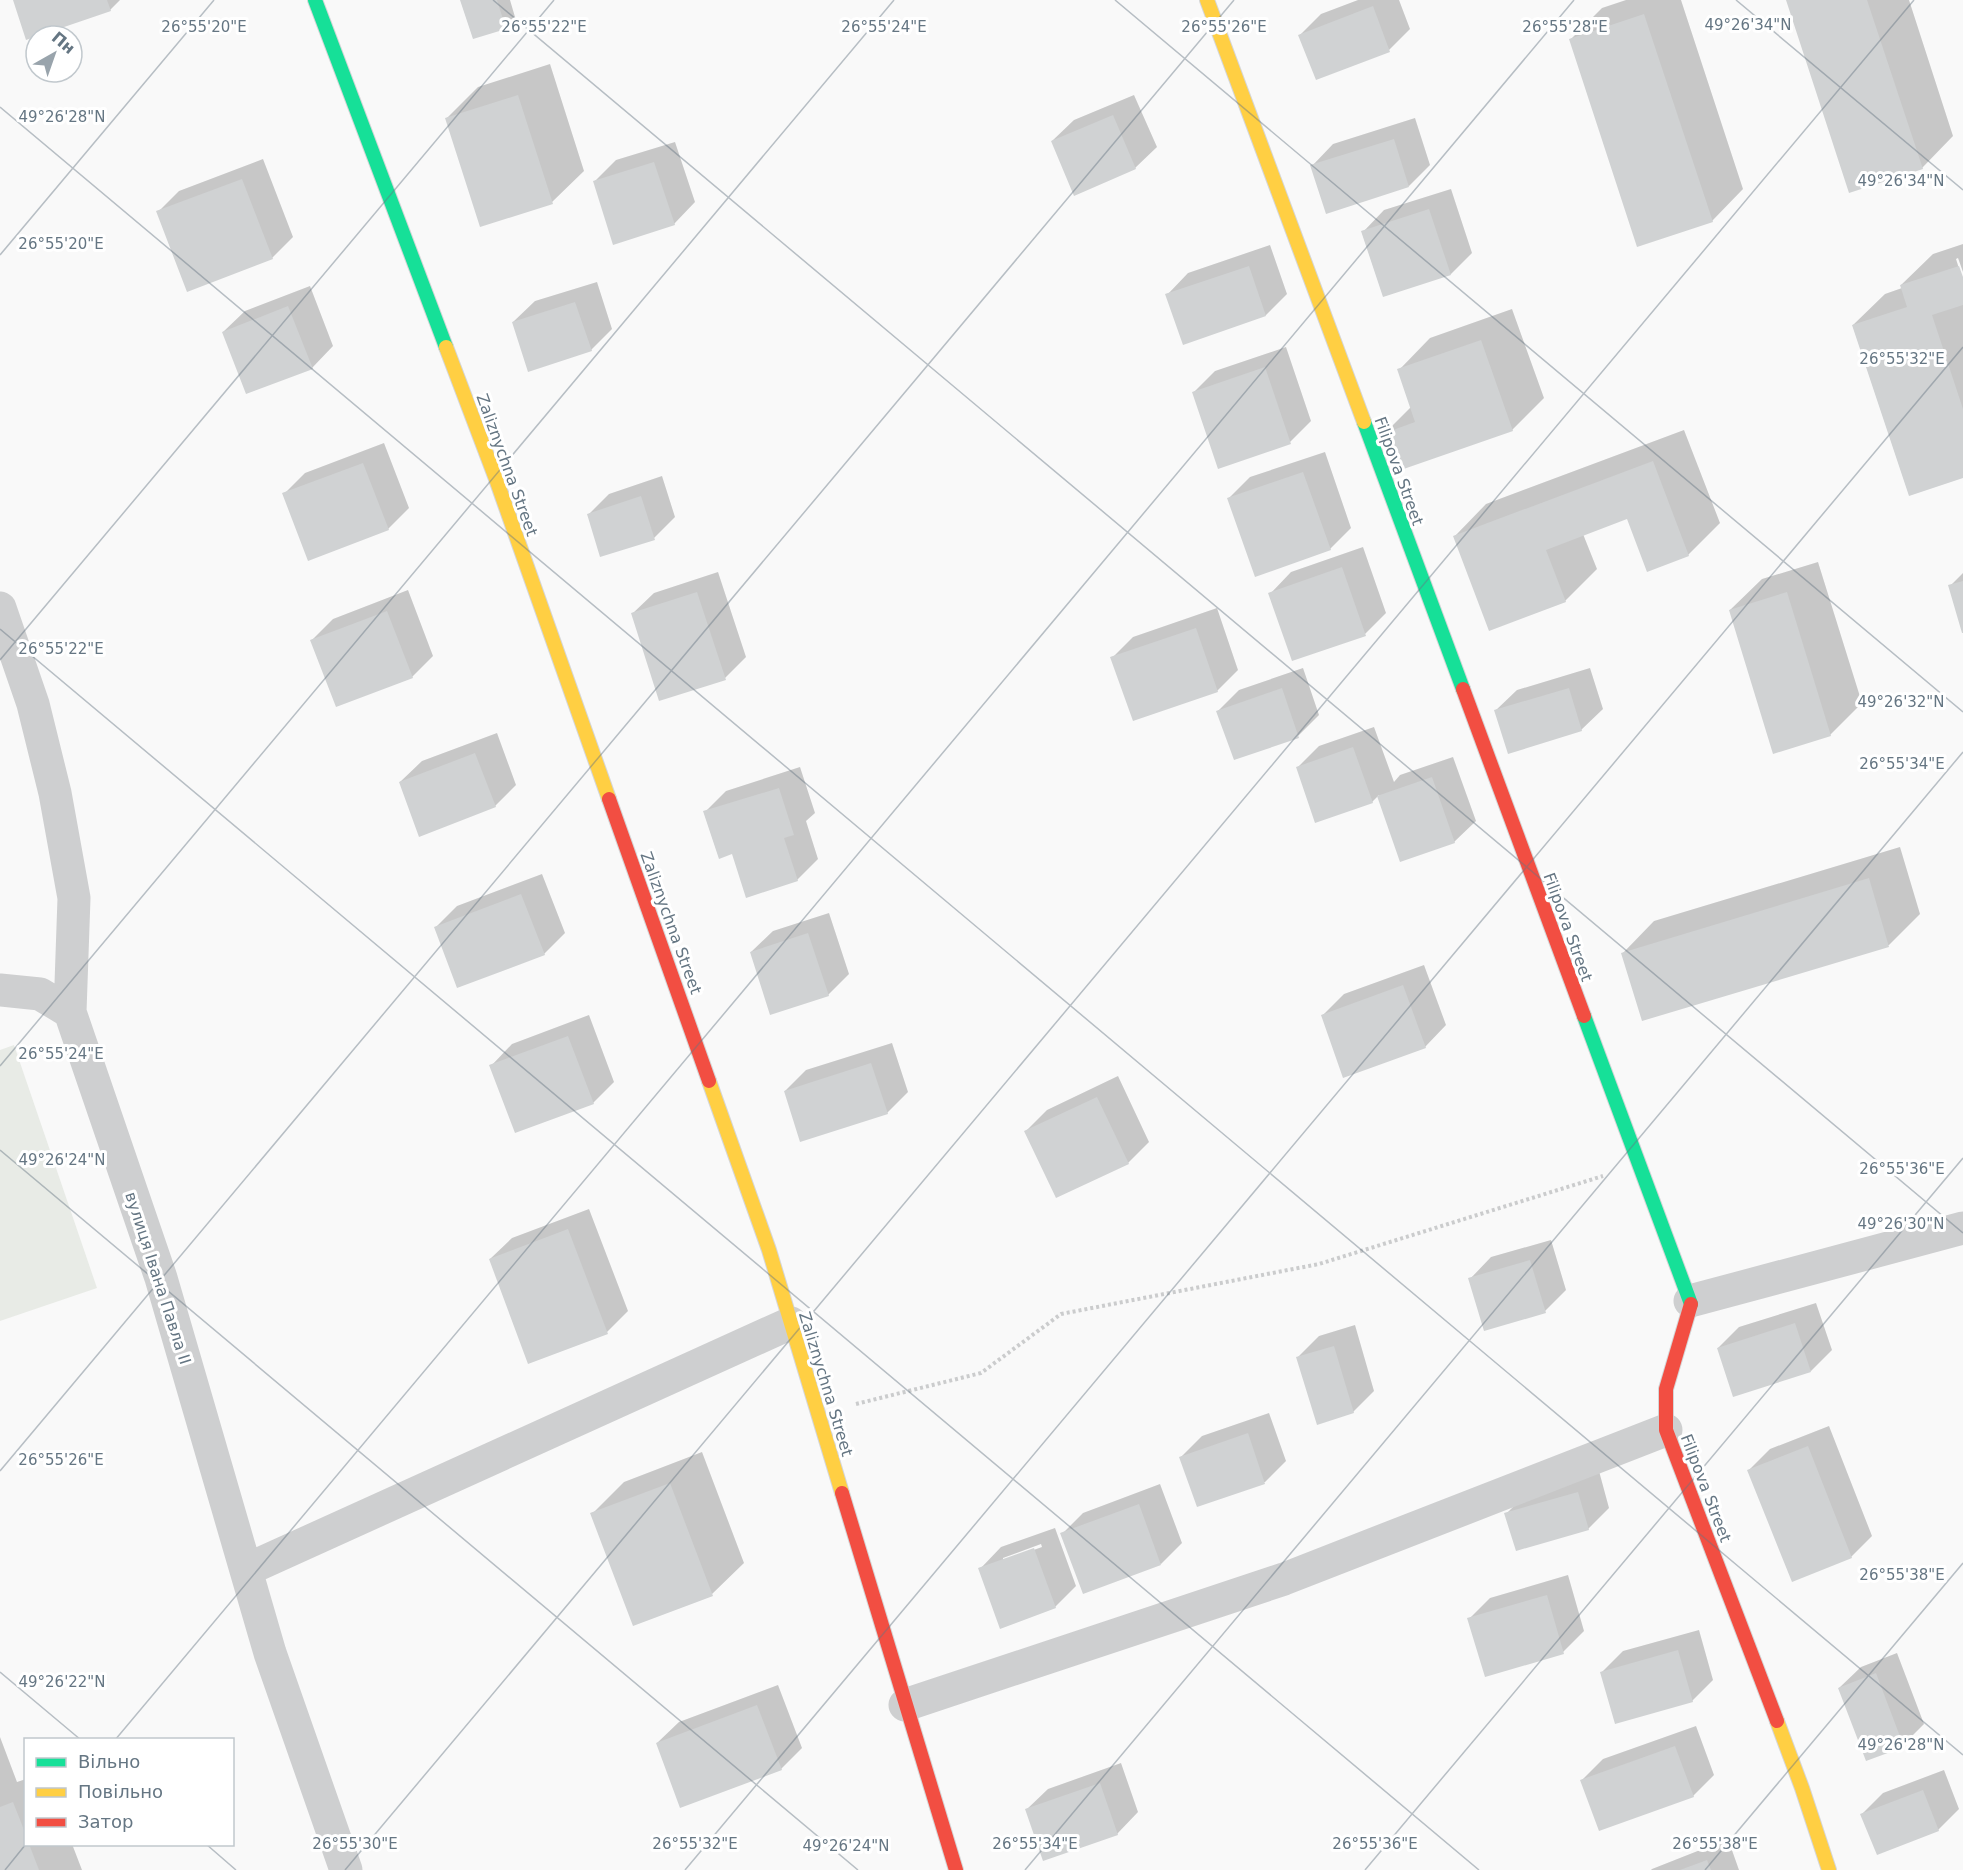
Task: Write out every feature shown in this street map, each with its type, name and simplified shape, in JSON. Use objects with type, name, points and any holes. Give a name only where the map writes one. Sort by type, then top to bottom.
[{"type":"street","name":"Zaliznychna Street","points":[[315,0],[496,479],[770,1250],[956,1870]]},
{"type":"street","name":"Filipova Street","points":[[1207,0],[1690,1301],[1691,1305],[1666,1389],[1666,1430],[1802,1788],[1829,1870]]},
{"type":"street","name":"вулиця Івана Павла II","points":[[0,608],[33,704],[55,793],[74,898],[70,1012],[161,1278],[270,1653],[346,1870]]},
{"type":"street","points":[[0,990],[40,994],[70,1012]]},
{"type":"street","points":[[1690,1301],[1963,1228]]},
{"type":"street","points":[[246,1570],[791,1323]]},
{"type":"street","points":[[905,1705],[1284,1579],[1666,1430]]},
{"type":"path","points":[[818,1413],[981,1373],[1061,1314],[1319,1264],[1639,1164]]},
{"type":"shaded area","points":[[14,1045],[97,1288],[0,1321],[0,1050]]},
{"type":"building","points":[[13,0],[107,0],[111,11],[73,24],[24,24],[24,34]]},
{"type":"building","points":[[460,0],[497,0],[506,29],[473,39]]},
{"type":"building","points":[[1786,0],[1867,0],[1923,169],[1849,193]]},
{"type":"building","points":[[1373,6],[1390,52],[1316,80],[1298,35]]},
{"type":"building","points":[[1644,14],[1713,222],[1637,247],[1569,39]]},
{"type":"building","points":[[518,95],[553,204],[480,227],[445,118]]},
{"type":"building","points":[[1113,115],[1136,169],[1074,196],[1051,141]]},
{"type":"building","points":[[1394,139],[1409,187],[1326,214],[1310,165]]},
{"type":"building","points":[[654,162],[675,225],[613,245],[593,181]]},
{"type":"building","points":[[242,179],[273,259],[187,292],[156,211]]},
{"type":"building","points":[[1429,209],[1451,275],[1383,297],[1361,231]]},
{"type":"building","points":[[1249,266],[1266,316],[1183,345],[1165,294]]},
{"type":"building","points":[[1959,266],[1963,277],[1963,305],[1932,315],[1963,409],[1963,478],[1909,496],[1852,325],[1907,307],[1900,285]]},
{"type":"building","points":[[575,302],[592,351],[528,372],[512,322]]},
{"type":"building","points":[[288,306],[313,369],[246,394],[222,332]]},
{"type":"building","points":[[1481,340],[1513,431],[1395,472],[1382,434],[1415,422],[1397,369]]},
{"type":"building","points":[[1265,367],[1291,444],[1218,469],[1192,392]]},
{"type":"building","points":[[1653,461],[1689,556],[1647,572],[1627,519],[1546,550],[1566,602],[1489,631],[1453,536]]},
{"type":"building","points":[[363,463],[389,530],[308,561],[282,493]]},
{"type":"building","points":[[1303,472],[1331,550],[1255,577],[1227,498]]},
{"type":"building","points":[[641,496],[655,540],[600,557],[587,514]]},
{"type":"building","points":[[1342,567],[1366,636],[1292,661],[1268,593]]},
{"type":"building","points":[[1963,581],[1963,633],[1962,633],[1948,585]]},
{"type":"building","points":[[697,592],[726,680],[659,701],[631,613]]},
{"type":"building","points":[[1787,592],[1831,736],[1773,754],[1729,610]]},
{"type":"building","points":[[387,611],[413,678],[336,707],[310,640]]},
{"type":"building","points":[[1196,628],[1218,692],[1133,721],[1110,657]]},
{"type":"building","points":[[1282,688],[1299,738],[1234,760],[1216,711]]},
{"type":"building","points":[[1569,688],[1582,731],[1508,754],[1494,710]]},
{"type":"building","points":[[1353,747],[1373,803],[1315,823],[1296,767]]},
{"type":"building","points":[[475,753],[496,807],[419,837],[399,782]]},
{"type":"building","points":[[1432,777],[1455,843],[1400,862],[1377,796]]},
{"type":"building","points":[[779,788],[794,835],[784,838],[798,881],[746,898],[732,854],[719,859],[703,811]]},
{"type":"building","points":[[1869,878],[1889,947],[1642,1021],[1621,953]]},
{"type":"building","points":[[521,894],[545,955],[457,988],[434,927]]},
{"type":"building","points":[[808,933],[829,996],[770,1015],[750,952]]},
{"type":"building","points":[[1403,985],[1426,1048],[1343,1078],[1321,1015]]},
{"type":"building","points":[[568,1036],[594,1104],[515,1133],[489,1065]]},
{"type":"building","points":[[871,1063],[888,1114],[800,1142],[784,1091]]},
{"type":"building","points":[[1097,1097],[1129,1164],[1056,1198],[1024,1131]]},
{"type":"building","points":[[568,1229],[608,1334],[528,1364],[489,1259]]},
{"type":"building","points":[[1530,1260],[1546,1313],[1484,1331],[1468,1278]]},
{"type":"building","points":[[1795,1323],[1811,1372],[1733,1397],[1717,1348]]},
{"type":"building","points":[[1334,1346],[1354,1413],[1317,1425],[1296,1357]]},
{"type":"building","points":[[1248,1433],[1265,1484],[1197,1507],[1179,1457]]},
{"type":"building","points":[[1808,1446],[1852,1558],[1792,1582],[1747,1470]]},
{"type":"building","points":[[670,1483],[713,1596],[633,1626],[590,1513]]},
{"type":"building","points":[[1578,1492],[1589,1530],[1516,1551],[1504,1513]]},
{"type":"building","points":[[1139,1504],[1161,1565],[1083,1594],[1060,1533]]},
{"type":"building","points":[[1034,1548],[1056,1608],[1000,1629],[978,1568]]},
{"type":"building","points":[[1547,1595],[1564,1654],[1485,1677],[1467,1618]]},
{"type":"building","points":[[1678,1650],[1693,1702],[1615,1724],[1600,1672]]},
{"type":"building","points":[[1876,1673],[1904,1747],[1866,1761],[1838,1688]]},
{"type":"building","points":[[757,1705],[782,1770],[680,1808],[656,1743]]},
{"type":"building","points":[[1675,1746],[1694,1797],[1599,1831],[1580,1780]]},
{"type":"building","points":[[1100,1783],[1118,1835],[1043,1861],[1025,1809]]},
{"type":"building","points":[[1923,1790],[1939,1831],[1877,1855],[1860,1814]]},
{"type":"building","points":[[13,1802],[24,1830],[24,1846],[30,1846],[39,1870],[0,1870],[0,1807]]},
{"type":"building","points":[[1707,1860],[1711,1870],[1680,1870]]},
{"type":"traffic: fast","points":[[315,0],[446,347]]},
{"type":"traffic: fast","points":[[1364,422],[1463,689]]},
{"type":"traffic: fast","points":[[1584,1016],[1691,1304]]},
{"type":"traffic: slow","points":[[1207,0],[1364,422]]},
{"type":"traffic: slow","points":[[446,347],[496,479],[609,799]]},
{"type":"traffic: slow","points":[[709,1081],[769,1250],[842,1493]]},
{"type":"traffic: slow","points":[[1777,1721],[1829,1870]]},
{"type":"traffic: jam","points":[[1463,689],[1584,1016]]},
{"type":"traffic: jam","points":[[609,799],[709,1081]]},
{"type":"traffic: jam","points":[[1691,1304],[1666,1389],[1666,1430],[1777,1721]]},
{"type":"traffic: jam","points":[[842,1493],[956,1870]]}]
